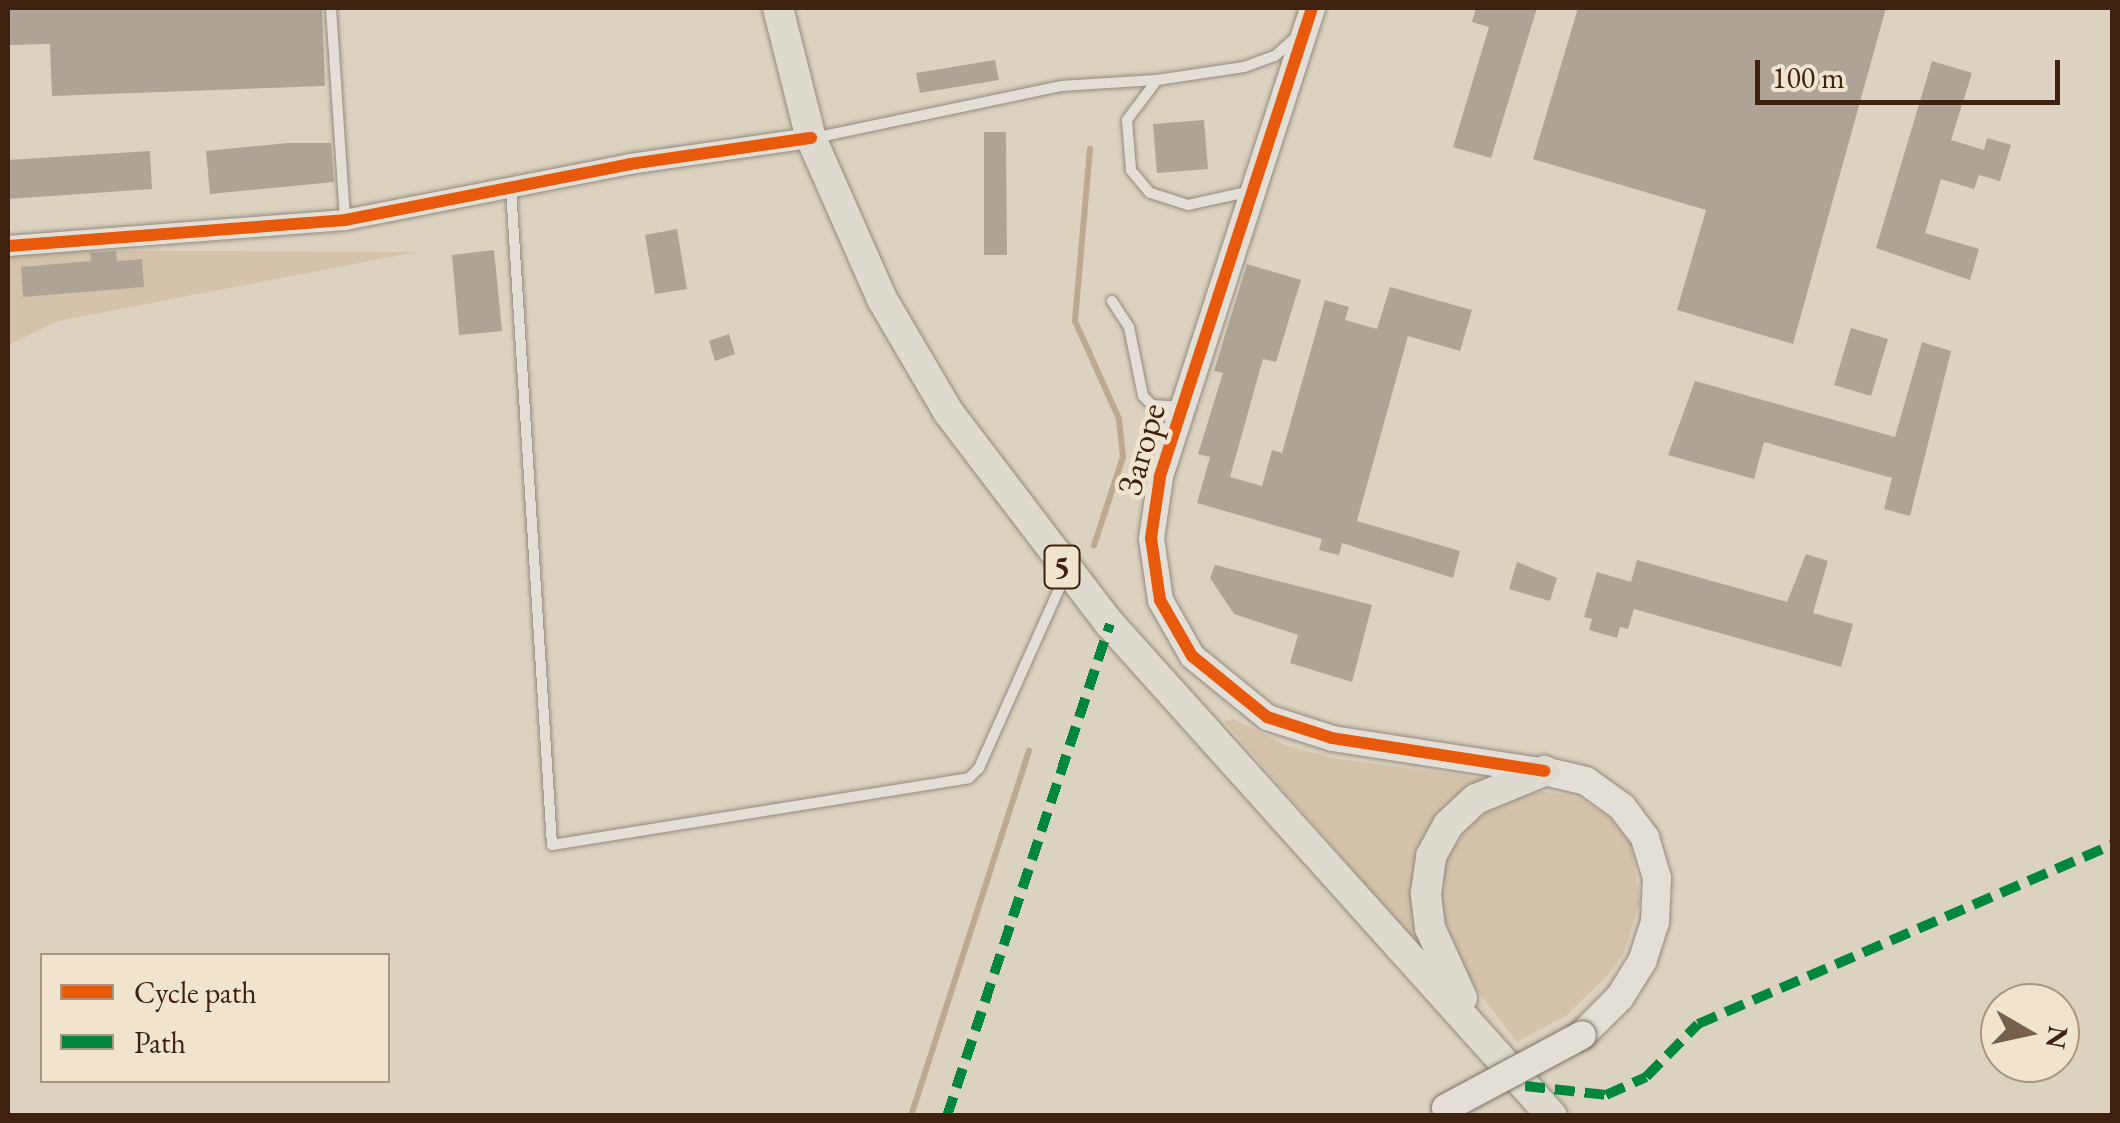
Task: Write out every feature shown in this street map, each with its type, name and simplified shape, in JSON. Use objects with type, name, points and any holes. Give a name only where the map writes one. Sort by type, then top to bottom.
[{"type":"main road","name":"5","points":[[778,8],[811,138],[882,299],[949,412],[1066,574],[1552,1116]]},
{"type":"main road","points":[[1440,1113],[1582,1036],[1620,997],[1644,960],[1655,922],[1658,878],[1644,838],[1622,806],[1586,782],[1544,771],[1494,787],[1461,811],[1438,840],[1426,875],[1436,945],[1485,1040]]},
{"type":"main road","points":[[1524,1086],[1542,1116]]},
{"type":"street","name":"Загоре","points":[[1309,18],[1154,506],[1154,567],[1174,630],[1214,678],[1266,718],[1296,728],[1544,771]]},
{"type":"street","points":[[8,246],[346,220],[511,187],[811,138]]},
{"type":"lane","points":[[331,8],[346,220]]},
{"type":"lane","points":[[811,138],[1061,86],[1157,80],[1244,67],[1275,56],[1309,18]]},
{"type":"lane","points":[[1157,80],[1127,120],[1126,153],[1138,183],[1169,203],[1188,206],[1253,190]]},
{"type":"lane","points":[[511,187],[552,844],[969,778],[979,768],[1066,574]]},
{"type":"lane","points":[[1112,300],[1129,327],[1143,396],[1152,405],[1184,407]]},
{"type":"shaded area","points":[[8,250],[416,252],[58,321],[8,345]]},
{"type":"shaded area","points":[[1234,719],[1285,745],[1333,758],[1487,779],[1447,811],[1427,943],[1417,944],[1224,721]]},
{"type":"shaded area","points":[[1541,791],[1578,797],[1608,816],[1631,843],[1640,901],[1624,953],[1608,975],[1567,1015],[1517,1042],[1454,960],[1438,900],[1440,865],[1477,817],[1504,799]]},
{"type":"building","points":[[8,8],[322,8],[325,86],[52,96],[50,44],[8,45]]},
{"type":"building","points":[[1476,8],[1537,8],[1491,158],[1453,147],[1489,27],[1472,22]]},
{"type":"building","points":[[1578,8],[1886,8],[1793,344],[1677,310],[1706,210],[1533,159]]},
{"type":"building","points":[[995,60],[999,80],[920,93],[916,73]]},
{"type":"building","points":[[1932,61],[1972,73],[1951,140],[1984,150],[1987,138],[2011,145],[2000,181],[1979,175],[1974,189],[1941,179],[1925,233],[1979,249],[1970,280],[1876,248]]},
{"type":"building","points":[[1204,120],[1208,169],[1157,173],[1153,124]]},
{"type":"building","points":[[984,132],[1006,132],[1007,255],[984,255]]},
{"type":"building","points":[[331,143],[334,182],[210,194],[206,151]]},
{"type":"building","points":[[150,151],[152,189],[8,199],[8,160]]},
{"type":"building","points":[[677,229],[687,289],[655,294],[645,235]]},
{"type":"building","points":[[494,250],[502,331],[459,335],[452,255]]},
{"type":"building","points":[[116,251],[117,261],[142,259],[144,287],[23,297],[21,267],[91,261],[90,253]]},
{"type":"building","points":[[1247,264],[1301,280],[1276,362],[1263,359],[1230,477],[1262,486],[1272,450],[1282,453],[1325,300],[1349,307],[1345,320],[1377,329],[1390,287],[1472,310],[1460,351],[1408,336],[1357,521],[1460,551],[1453,578],[1342,543],[1339,555],[1319,550],[1322,539],[1197,503],[1210,457],[1198,454],[1223,373],[1214,371]]},
{"type":"building","points":[[1851,328],[1888,339],[1871,396],[1834,385]]},
{"type":"building","points":[[729,334],[735,354],[715,361],[709,341]]},
{"type":"building","points":[[1922,342],[1951,351],[1910,516],[1884,509],[1892,478],[1764,442],[1754,479],[1668,455],[1695,381],[1895,437]]},
{"type":"building","points":[[1806,554],[1828,561],[1813,613],[1853,624],[1841,667],[1634,609],[1628,629],[1620,627],[1617,638],[1589,630],[1592,619],[1584,617],[1597,572],[1631,582],[1637,560],[1787,602]]},
{"type":"building","points":[[1517,562],[1557,578],[1550,601],[1509,589]]},
{"type":"building","points":[[1215,565],[1372,605],[1352,682],[1290,663],[1298,635],[1234,614],[1210,578]]},
{"type":"waterway","points":[[1090,149],[1075,321],[1119,419],[1123,457],[1094,545]]},
{"type":"waterway","points":[[911,1116],[1029,751]]},
{"type":"marked path","points":[[947,1116],[1110,624]]},
{"type":"marked path","points":[[1525,1086],[1606,1095],[1646,1077],[1698,1024],[2112,845]]},
{"type":"cycle path","points":[[1312,8],[1160,477],[1151,538],[1160,600],[1192,656],[1267,717],[1332,738],[1544,771]]},
{"type":"cycle path","points":[[8,246],[345,220],[630,164],[811,138]]}]
